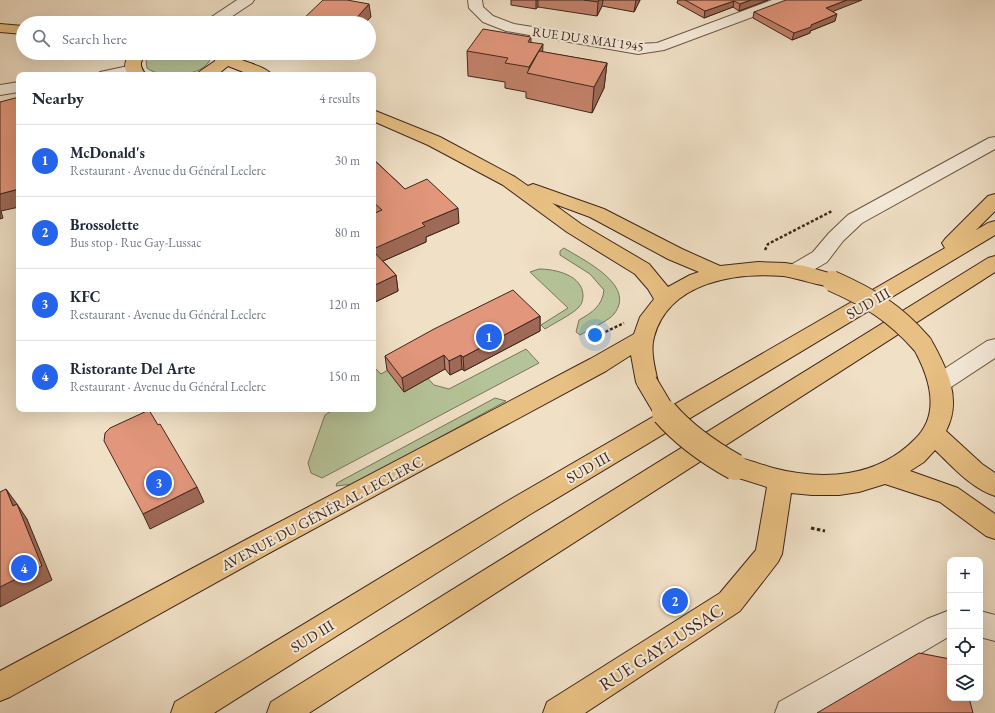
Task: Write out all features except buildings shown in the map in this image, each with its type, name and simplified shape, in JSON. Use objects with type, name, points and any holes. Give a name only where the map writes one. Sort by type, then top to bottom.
[{"type":"main road","points":[[0,28],[16,29]]},
{"type":"main road","points":[[0,34],[16,35]]},
{"type":"main road","points":[[212,72],[222,63],[223,60]]},
{"type":"main road","points":[[230,60],[234,64],[260,72]]},
{"type":"main road","points":[[376,117],[434,141],[509,181],[574,228],[642,269],[656,285],[665,300]]},
{"type":"main road","points":[[509,181],[597,213],[675,254],[718,273]]},
{"type":"main road","points":[[927,268],[995,200]]},
{"type":"main road","name":"SUD III","points":[[186,713],[265,666],[520,507],[995,227]]},
{"type":"main road","points":[[282,713],[995,264]]},
{"type":"main road","points":[[753,268],[796,271],[832,281],[867,297],[886,309],[898,318],[922,344],[933,363],[940,383],[941,411],[934,434],[915,456],[887,474],[864,481],[839,485],[810,485],[780,481],[757,475],[710,453],[688,437],[670,420],[656,401],[646,382],[642,363],[643,338],[652,317],[665,300],[686,285],[698,279],[718,273],[753,268]]},
{"type":"main road","name":"AVENUE DU GÉNÉRAL LECLERC","points":[[0,687],[598,365],[643,338]]},
{"type":"main road","points":[[934,434],[973,471],[995,486]]},
{"type":"main road","points":[[887,474],[949,495],[995,528]]},
{"type":"main road","name":"RUE GAY-LUSSAC","points":[[558,713],[730,602],[769,554],[780,481]]},
{"type":"street","points":[[223,16],[247,0]]},
{"type":"street","points":[[237,16],[252,0]]},
{"type":"street","name":"RUE DU 8 MAI 1945","points":[[474,0],[476,8],[488,19],[511,28],[638,49],[659,47],[779,1]]},
{"type":"street","points":[[115,72],[136,65]]},
{"type":"street","points":[[0,90],[16,87]]},
{"type":"street","points":[[796,271],[820,257],[836,237],[855,219],[995,142]]},
{"type":"street","points":[[940,383],[976,358],[995,347]]},
{"type":"street","points":[[790,713],[937,628],[947,624]]},
{"type":"street","points":[[983,625],[995,628]]},
{"type":"path","points":[[811,528],[825,531]]},
{"type":"green space","points":[[146,60],[209,60],[204,67],[192,72],[154,72],[147,68]]},
{"type":"green space","points":[[564,248],[583,259],[605,275],[619,293],[619,303],[614,314],[580,335],[576,332],[579,320],[596,308],[603,296],[604,290],[590,274],[560,255],[560,251]]},
{"type":"green space","points":[[539,269],[553,270],[573,278],[582,289],[583,296],[581,304],[576,310],[545,329],[541,325],[568,308],[530,272]]},
{"type":"green space","points":[[526,349],[539,363],[322,478],[311,473],[308,463],[325,415],[330,412],[376,412],[376,369],[381,374],[409,358],[434,385],[449,389]]},
{"type":"green space","points":[[495,398],[506,401],[354,484],[336,486],[337,483]]},
{"type":"place","name":"McDonald's","points":[[489,337]]},
{"type":"place","name":"KFC","points":[[159,483]]},
{"type":"place","name":"Ristorante Del Arte","points":[[24,568]]},
{"type":"place","name":"Brossolette","points":[[675,601]]}]
